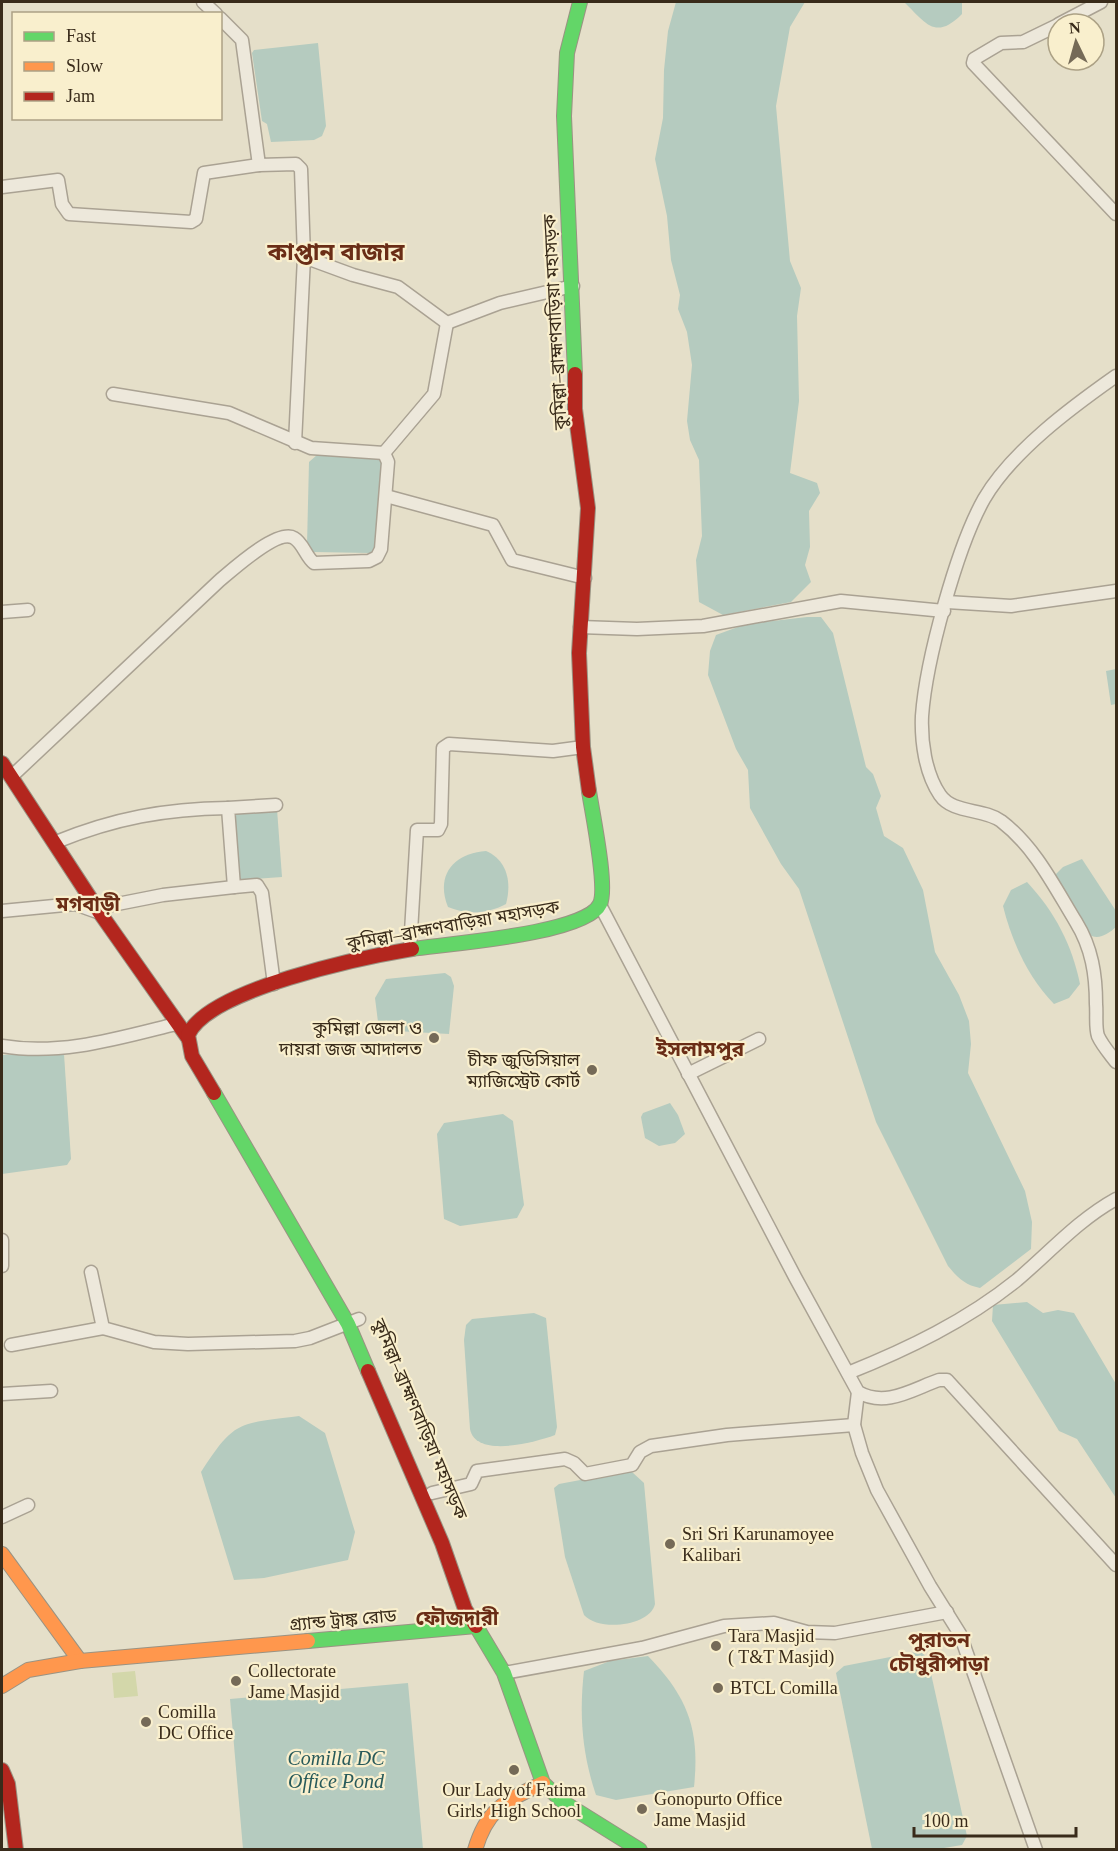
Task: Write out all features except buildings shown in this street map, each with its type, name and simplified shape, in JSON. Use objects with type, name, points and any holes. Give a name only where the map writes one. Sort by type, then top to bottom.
[{"type":"main road","name":"কুমিল্লা–ব্রাহ্মণবাড়িয়া মহাসড়ক","points":[[476,1626],[475,1605],[432,1493],[354,1321],[232,1110],[203,1050],[188,1038],[189,1029],[199,1021],[226,1005],[274,984],[342,964],[410,949],[563,925],[591,914],[600,905],[602,883],[583,747],[580,627],[588,508],[575,409],[573,286],[564,116],[567,54],[580,2]]},
{"type":"main road","points":[[2,763],[56,842],[98,910],[188,1038]]},
{"type":"main road","points":[[354,1321],[465,1609],[504,1672],[543,1783],[564,1802],[640,1850]]},
{"type":"main road","points":[[2,1554],[80,1661]]},
{"type":"main road","name":"গ্র্যান্ড ট্রাঙ্ক রোড","points":[[2,1686],[28,1670],[80,1661],[476,1626]]},
{"type":"main road","points":[[2,1770],[8,1784],[16,1850]]},
{"type":"main road","points":[[475,1850],[482,1825],[496,1807],[543,1783]]},
{"type":"street","points":[[1082,12],[1101,2]]},
{"type":"street","points":[[222,20],[242,39],[259,165]]},
{"type":"street","points":[[1046,30],[1023,42],[1001,43],[974,59],[973,63],[1116,214]]},
{"type":"street","points":[[2,187],[58,180],[64,208],[69,214],[191,222],[196,219],[204,173],[259,165],[296,164],[301,169],[304,256],[295,443]]},
{"type":"street","points":[[304,256],[353,275],[398,287],[447,323]]},
{"type":"street","points":[[447,323],[500,303],[573,286]]},
{"type":"street","points":[[384,453],[434,394],[447,323]]},
{"type":"street","points":[[1116,376],[1048,427],[1024,450],[984,498],[957,566],[945,606],[926,686],[922,717],[924,749],[939,794],[965,810],[988,815],[1028,846],[1088,945],[1096,978],[1097,1032],[1116,1062]]},
{"type":"street","points":[[113,394],[229,413],[311,448],[384,453]]},
{"type":"street","points":[[11,777],[219,581],[245,559],[276,539],[286,536],[294,538],[314,563],[369,561],[380,555],[388,462],[384,453]]},
{"type":"street","points":[[386,496],[494,525],[512,560],[585,578]]},
{"type":"street","points":[[580,627],[637,629],[703,626],[841,601],[945,606],[1011,606],[1116,591]]},
{"type":"street","points":[[2,612],[28,610]]},
{"type":"street","points":[[410,949],[417,830],[438,830],[441,824],[443,748],[449,744],[552,751],[583,747]]},
{"type":"street","points":[[56,842],[100,825],[147,813],[276,805]]},
{"type":"street","points":[[228,808],[234,887]]},
{"type":"street","points":[[75,904],[82,884]]},
{"type":"street","points":[[2,911],[75,904],[98,910],[164,895],[257,885],[262,893],[274,984]]},
{"type":"street","points":[[600,905],[858,1392],[868,1398],[890,1398],[939,1380],[947,1380],[1116,1564]]},
{"type":"street","points":[[2,1046],[22,1049],[68,1049],[176,1024]]},
{"type":"street","points":[[688,1074],[759,1039]]},
{"type":"street","points":[[848,1373],[935,1335],[983,1304],[1017,1280],[1091,1213],[1116,1199]]},
{"type":"street","points":[[2,1240],[2,1266]]},
{"type":"street","points":[[91,1272],[103,1328]]},
{"type":"street","points":[[11,1345],[103,1328],[137,1340],[188,1344],[295,1341],[310,1338],[354,1321]]},
{"type":"street","points":[[2,1394],[51,1391]]},
{"type":"street","points":[[858,1392],[854,1425],[877,1490],[930,1586],[960,1634],[1036,1850]]},
{"type":"street","points":[[432,1493],[471,1484],[477,1471],[498,1467],[565,1459],[574,1462],[585,1474],[632,1465],[640,1452],[651,1446],[727,1435],[854,1425]]},
{"type":"street","points":[[2,1517],[28,1505]]},
{"type":"street","points":[[504,1672],[642,1648],[724,1626],[774,1623],[807,1632],[835,1633],[947,1612]]},
{"type":"green space","points":[[135,1671],[138,1696],[114,1698],[112,1673]]},
{"type":"water","points":[[676,2],[805,2],[790,27],[776,106],[790,261],[801,288],[797,316],[799,401],[790,473],[817,483],[820,493],[809,511],[810,547],[805,565],[811,582],[791,602],[723,615],[699,602],[696,560],[702,536],[699,460],[690,440],[687,421],[692,365],[687,332],[678,309],[680,295],[671,260],[667,216],[655,159],[663,118],[668,31]]},
{"type":"water","points":[[904,2],[962,2],[962,14],[953,22],[938,28],[925,22]]},
{"type":"water","points":[[318,43],[326,126],[322,136],[314,140],[271,142],[267,124],[262,121],[252,53],[254,50]]},
{"type":"water","points":[[317,455],[376,457],[383,462],[375,549],[370,553],[313,552],[307,545],[309,462]]},
{"type":"water","points":[[821,617],[833,633],[866,767],[873,774],[881,796],[876,808],[884,836],[903,848],[923,890],[935,952],[959,995],[969,1021],[971,1044],[968,1073],[1025,1191],[1032,1222],[1031,1249],[980,1288],[962,1280],[948,1266],[876,1122],[799,889],[781,864],[750,808],[748,770],[736,749],[708,675],[710,651],[716,635],[746,624]]},
{"type":"water","points":[[1116,669],[1116,704],[1111,705],[1106,671]]},
{"type":"water","points":[[277,809],[282,877],[238,880],[233,813]]},
{"type":"water","points":[[486,851],[499,860],[506,873],[508,896],[506,904],[492,910],[477,912],[448,907],[444,885],[450,868],[465,856]]},
{"type":"water","points":[[1082,859],[1116,911],[1116,927],[1099,937],[1088,934],[1054,876],[1063,867]]},
{"type":"water","points":[[1027,882],[1054,917],[1067,942],[1077,970],[1080,984],[1069,998],[1054,1004],[1036,982],[1022,958],[1003,906],[1011,890]]},
{"type":"water","points":[[445,973],[451,977],[454,986],[449,1034],[379,1030],[375,998],[386,979]]},
{"type":"water","points":[[61,1052],[64,1054],[71,1159],[67,1165],[2,1174],[2,1055]]},
{"type":"water","points":[[670,1103],[678,1115],[685,1134],[675,1143],[659,1146],[645,1138],[641,1117],[643,1113]]},
{"type":"water","points":[[503,1114],[513,1121],[524,1205],[517,1218],[460,1226],[444,1219],[437,1134],[444,1123]]},
{"type":"water","points":[[1027,1302],[1043,1313],[1058,1310],[1074,1313],[1116,1384],[1116,1498],[1077,1439],[1059,1431],[992,1321],[993,1305]]},
{"type":"water","points":[[534,1313],[546,1318],[557,1427],[555,1435],[508,1446],[483,1444],[475,1438],[470,1429],[464,1340],[466,1325],[472,1319]]},
{"type":"water","points":[[299,1416],[325,1433],[355,1532],[348,1560],[264,1578],[234,1580],[201,1472],[222,1442],[240,1427],[251,1423]]},
{"type":"water","points":[[632,1472],[644,1483],[655,1604],[644,1617],[634,1622],[601,1624],[584,1615],[565,1557],[554,1488],[559,1484]]},
{"type":"water","points":[[921,1651],[928,1660],[967,1836],[962,1845],[938,1849],[872,1849],[836,1673],[844,1666]]},
{"type":"water","points":[[648,1656],[673,1686],[688,1716],[695,1748],[694,1787],[616,1800],[596,1795],[583,1734],[584,1671],[610,1661]]},
{"type":"water","name":"Comilla DC Office Pond","points":[[408,1683],[423,1849],[243,1849],[230,1699]]},
{"type":"traffic: fast","points":[[575,374],[564,116],[567,53],[580,2]]},
{"type":"traffic: fast","points":[[412,949],[514,936],[570,923],[590,914],[600,904],[602,882],[589,791]]},
{"type":"traffic: fast","points":[[214,1093],[348,1324],[368,1371]]},
{"type":"traffic: fast","points":[[308,1641],[476,1626],[504,1673],[543,1783],[563,1802],[640,1850]]},
{"type":"traffic: slow","points":[[2,1554],[80,1661]]},
{"type":"traffic: slow","points":[[2,1686],[28,1670],[80,1661],[308,1641]]},
{"type":"traffic: slow","points":[[475,1850],[485,1824],[500,1807],[543,1783]]},
{"type":"traffic: jam","points":[[575,374],[575,409],[588,508],[579,653],[583,747],[589,791]]},
{"type":"traffic: jam","points":[[2,763],[100,913],[188,1038]]},
{"type":"traffic: jam","points":[[214,1093],[192,1056],[188,1035],[201,1018],[225,1003],[290,978],[360,959],[412,949]]},
{"type":"traffic: jam","points":[[368,1371],[442,1543],[465,1609],[476,1626]]},
{"type":"traffic: jam","points":[[2,1770],[8,1784],[16,1850]]},
{"type":"place","name":"কুমিল্লা জেলা ও দায়রা জজ আদালত","points":[[434,1038]]},
{"type":"place","name":"চীফ জুডিসিয়াল ম্যাজিস্ট্রেট কোর্ট","points":[[592,1070]]},
{"type":"place","name":"Sri Sri Karunamoyee Kalibari","points":[[670,1544]]},
{"type":"place","name":"Tara Masjid ( T&T Masjid)","points":[[716,1646]]},
{"type":"place","name":"Collectorate Jame Masjid","points":[[236,1681]]},
{"type":"place","name":"BTCL Comilla","points":[[718,1688]]},
{"type":"place","name":"Comilla DC Office","points":[[146,1722]]},
{"type":"place","name":"Our Lady of Fatima Girls' High School","points":[[514,1770]]},
{"type":"place","name":"Gonopurto Office Jame Masjid","points":[[642,1809]]},
{"type":"district","name":"কাপ্তান বাজার","points":[[336,252]]},
{"type":"district","name":"মগবাড়ী","points":[[88,904]]},
{"type":"district","name":"ইসলামপুর","points":[[700,1049]]},
{"type":"district","name":"ফৌজদারী","points":[[457,1618]]},
{"type":"district","name":"পুরাতন চৌধুরীপাড়া","points":[[939,1652]]}]
